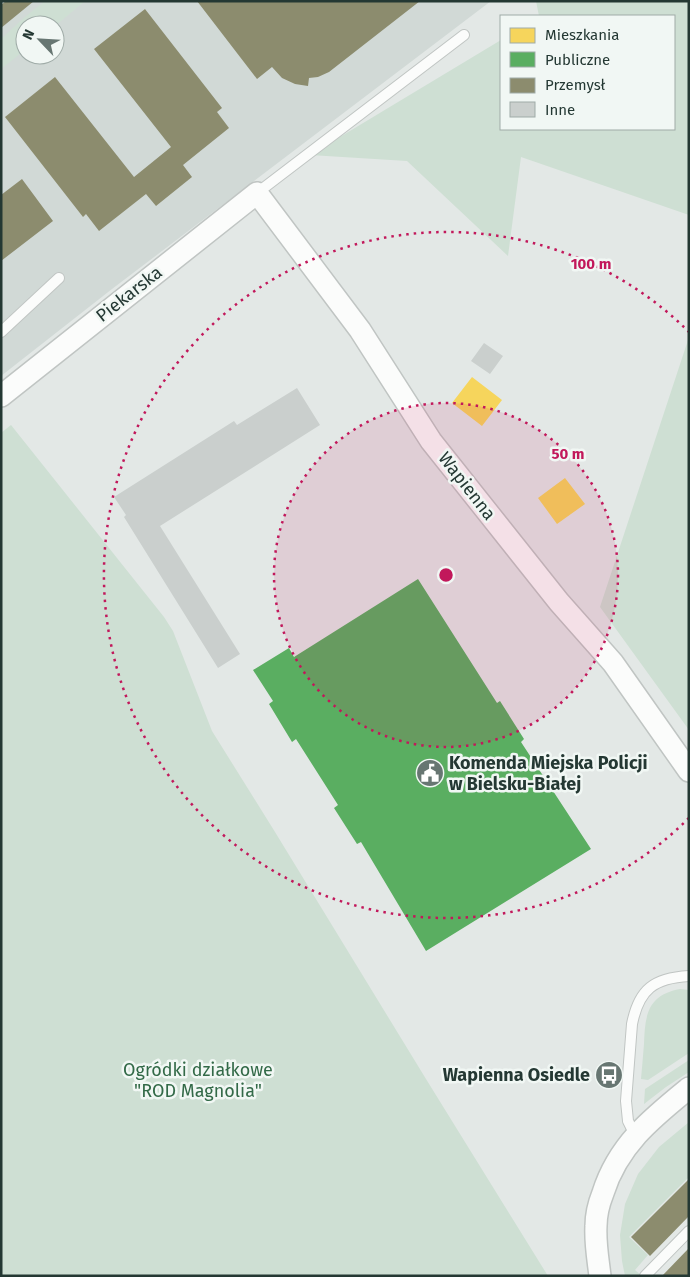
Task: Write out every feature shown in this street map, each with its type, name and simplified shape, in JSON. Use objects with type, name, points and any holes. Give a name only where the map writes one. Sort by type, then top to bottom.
[{"type":"street","name":"Piekarska","points":[[1,396],[257,193]]},
{"type":"street","name":"Wapienna","points":[[257,193],[360,330],[431,441],[559,602],[613,663],[689,771]]},
{"type":"street","points":[[600,1276],[596,1225],[605,1185],[613,1167],[635,1135],[689,1088]]},
{"type":"lane","points":[[257,193],[464,35]]},
{"type":"lane","points":[[1,332],[59,278]]},
{"type":"lane","points":[[635,1135],[628,1121],[626,1101],[634,1013],[645,991],[655,983],[667,978],[689,976]]},
{"type":"lane","points":[[645,1276],[689,1231]]},
{"type":"shaded area","points":[[1,1],[491,1],[112,289],[1,376]]},
{"type":"green space","points":[[45,1],[85,1],[65,18],[65,15],[27,15]]},
{"type":"green space","points":[[536,1],[689,1],[689,215],[521,157],[508,256],[407,161],[310,155],[500,41],[500,130],[675,130],[675,15],[539,15]]},
{"type":"green space","points":[[15,26],[15,58],[1,69],[1,39]]},
{"type":"green space","points":[[689,337],[689,730],[600,607]]},
{"type":"green space","name":"Ogródki działkowe \"ROD Magnolia\"","points":[[11,425],[164,617],[173,631],[212,731],[548,1276],[1,1276],[1,433]]},
{"type":"green space","points":[[680,989],[689,990],[689,1053],[648,1080],[641,1079],[645,1024],[650,1008],[661,996]]},
{"type":"green space","points":[[689,1060],[689,1072],[644,1104],[645,1089]]},
{"type":"green space","points":[[689,1122],[689,1177],[629,1237],[648,1255],[635,1270],[642,1276],[625,1276],[620,1235],[625,1204],[638,1174],[659,1147]]},
{"type":"building: Mieszkania","points":[[472,377],[502,400],[482,426],[452,403]]},
{"type":"building: Mieszkania","points":[[565,478],[585,504],[557,524],[538,498]]},
{"type":"building: Publiczne","name":"Komenda Miejska Policji w Bielsku-Białej","points":[[418,579],[497,703],[500,701],[524,739],[521,742],[591,849],[426,951],[361,842],[357,844],[334,808],[338,805],[296,739],[292,742],[269,704],[273,701],[253,670],[289,648],[294,657]]},
{"type":"building: Przemysł","points":[[6,1],[34,1],[1,28],[1,5]]},
{"type":"building: Przemysł","points":[[197,1],[420,1],[329,72],[318,77],[309,78],[308,86],[295,84],[282,78],[272,67],[257,79]]},
{"type":"building: Przemysł","points":[[145,9],[222,108],[217,112],[229,128],[183,165],[192,177],[156,206],[146,194],[99,231],[86,214],[83,217],[5,117],[55,77],[134,177],[171,147],[94,49]]},
{"type":"building: Przemysł","points":[[22,179],[53,221],[1,261],[1,195]]},
{"type":"building: Przemysł","points":[[689,1179],[689,1216],[650,1256],[631,1237]]},
{"type":"building: Przemysł","points":[[689,1248],[689,1276],[662,1276]]},
{"type":"building: Inne","points":[[484,343],[503,356],[490,374],[471,361]]},
{"type":"building: Inne","points":[[297,388],[320,425],[160,526],[240,654],[218,668],[124,517],[126,515],[114,497],[234,421],[237,425]]},
{"type":"place","name":"Komenda Miejska Policji w Bielsku-Białej","points":[[430,773]]},
{"type":"place","name":"Wapienna Osiedle","points":[[609,1075]]}]
